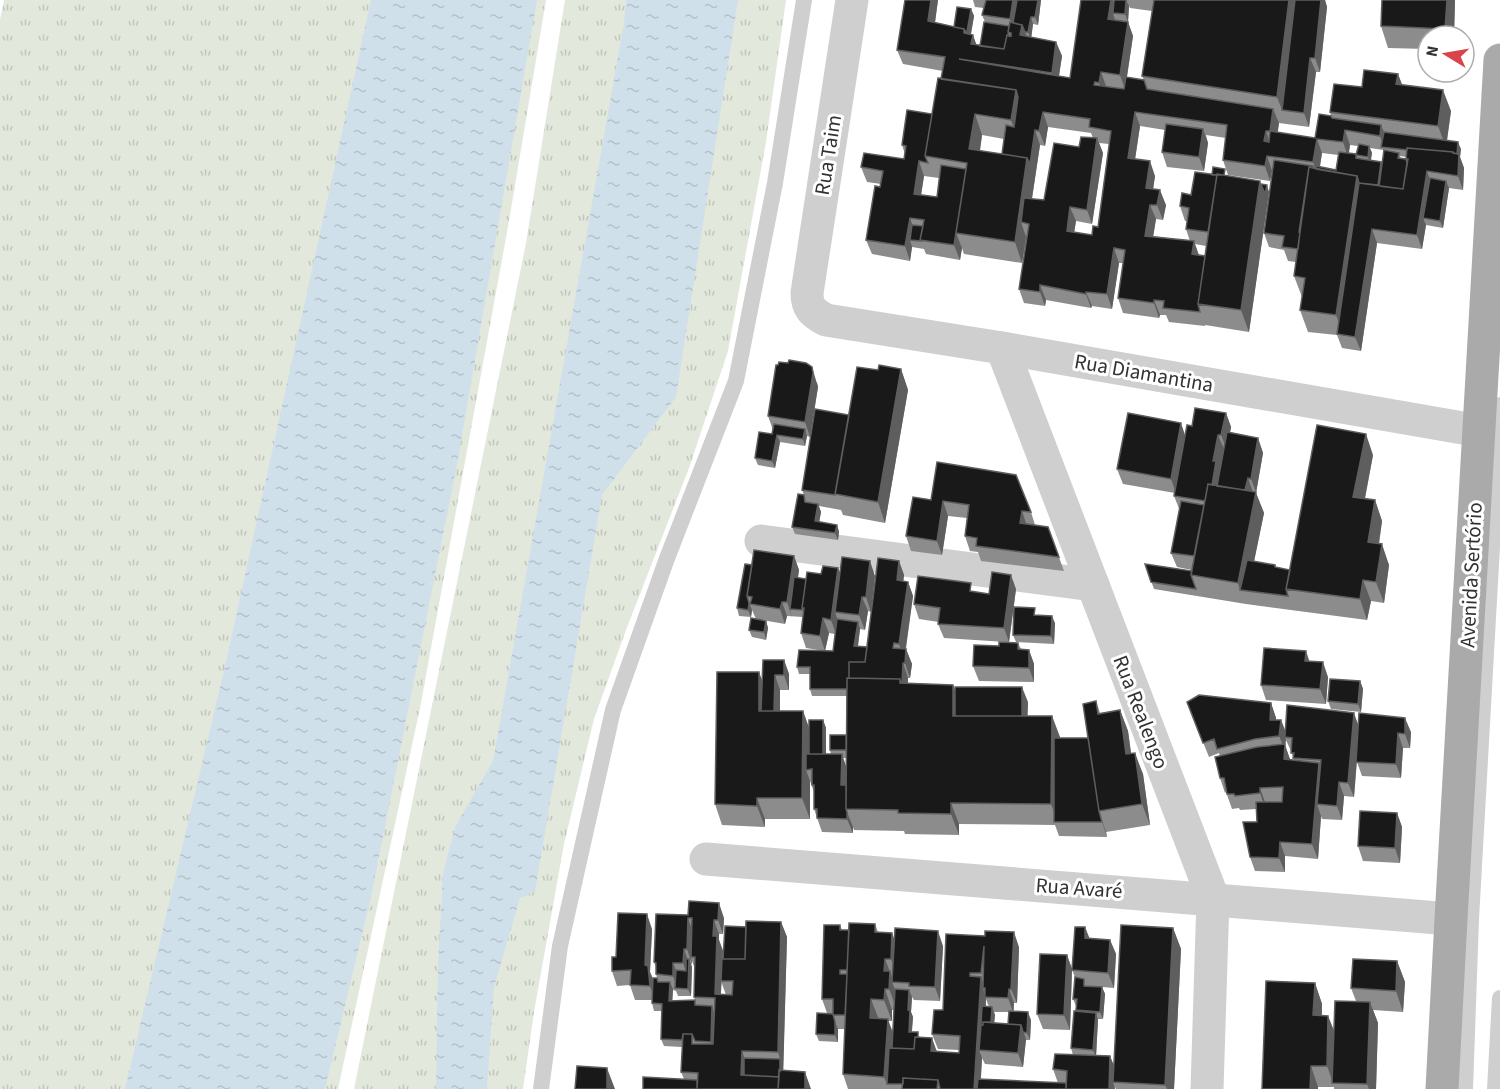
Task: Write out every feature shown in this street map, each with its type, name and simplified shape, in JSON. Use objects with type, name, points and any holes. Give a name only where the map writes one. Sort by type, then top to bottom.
[{"type":"main road","name":"Avenida Sertório","points":[[1443,1089],[1460,919],[1489,433],[1500,60]]},
{"type":"street","name":"Rua Taim","points":[[810,309],[807,293],[852,0]]},
{"type":"street","name":"Rua Diamantina","points":[[810,309],[826,320],[1002,348],[1489,433]]},
{"type":"street","name":"Rua Realengo","points":[[1002,348],[1213,898],[1207,1089]]},
{"type":"street","points":[[761,541],[1093,585]]},
{"type":"street","name":"Rua Avaré","points":[[706,859],[1460,919]]},
{"type":"lane","points":[[541,1089],[560,946],[613,710],[666,561],[736,381],[775,183],[804,0]]},
{"type":"lane","points":[[1489,433],[1500,405]]},
{"type":"lane","points":[[1460,919],[1466,1089]]},
{"type":"lane","points":[[1495,1089],[1500,998]]},
{"type":"green space","points":[[4,0],[546,0],[509,221],[420,708],[338,1089],[0,1089],[0,20]]},
{"type":"green space","points":[[565,0],[786,0],[766,142],[728,351],[689,468],[594,719],[564,844],[534,1012],[523,1089],[354,1089],[526,243]]},
{"type":"water","points":[[371,0],[537,0],[458,459],[371,897],[325,1089],[125,1089],[226,662]]},
{"type":"water","points":[[626,0],[738,0],[676,397],[602,495],[535,892],[520,898],[494,987],[487,1089],[436,1089],[438,962],[443,874],[455,827],[493,761],[624,23]]},
{"type":"building","points":[[905,0],[931,0],[928,21],[964,29],[964,33],[973,35],[971,44],[1004,49],[1007,35],[1011,36],[1008,32],[1010,22],[1022,25],[1020,35],[1056,42],[1052,73],[959,59],[1070,78],[1081,0],[1111,0],[1108,19],[1128,22],[1120,75],[1101,72],[1099,83],[1095,82],[1094,85],[1124,89],[1126,77],[1144,80],[1147,89],[1273,109],[1270,131],[1315,138],[1319,114],[1381,125],[1380,136],[1345,130],[1343,142],[1317,139],[1313,162],[1267,156],[1265,166],[1223,160],[1227,125],[1135,112],[1128,158],[1150,161],[1146,188],[1160,190],[1157,205],[1150,205],[1145,236],[1194,241],[1192,254],[1205,256],[1198,304],[1200,312],[1163,308],[1164,301],[1154,300],[1154,303],[1118,298],[1125,250],[1114,248],[1107,294],[1086,292],[1086,294],[1040,285],[1040,292],[1019,289],[1029,224],[1021,222],[1024,198],[1044,200],[1054,143],[1079,147],[1081,137],[1097,138],[1087,210],[1070,207],[1067,231],[1092,235],[1093,226],[1098,227],[1111,131],[1089,127],[1090,119],[1043,112],[1039,131],[1035,130],[1030,164],[1027,158],[1002,154],[1006,125],[1014,127],[1018,97],[1016,90],[941,79],[945,57],[897,50]],"holes":[[[1266,131],[1270,131],[1269,142],[1264,141]]]},
{"type":"building","points":[[986,0],[1013,0],[1010,19],[982,15]]},
{"type":"building","points":[[1017,0],[1038,0],[1035,17],[1031,17],[1028,32],[1025,32],[1022,25],[1013,23]]},
{"type":"building","points":[[1114,0],[1126,0],[1125,14],[1113,13]]},
{"type":"building","points":[[1154,0],[1289,0],[1277,97],[1142,76]]},
{"type":"building","points":[[1295,0],[1321,0],[1315,58],[1310,58],[1304,113],[1282,110]]},
{"type":"building","points":[[1382,0],[1447,0],[1445,24],[1416,24],[1416,28],[1381,26]]},
{"type":"building","points":[[957,7],[971,9],[967,32],[954,27]]},
{"type":"building","points":[[984,22],[1009,26],[1009,36],[1007,35],[1004,49],[980,46]]},
{"type":"building","points":[[1364,70],[1398,74],[1396,84],[1443,90],[1438,126],[1330,112],[1334,84],[1362,87]]},
{"type":"building","points":[[938,78],[1016,90],[1011,120],[975,114],[969,149],[1027,158],[1015,242],[956,233],[967,163],[925,156]]},
{"type":"building","points":[[907,110],[932,114],[925,156],[928,163],[919,161],[914,194],[937,197],[941,165],[966,169],[954,245],[920,240],[924,220],[910,218],[905,246],[866,240],[875,186],[880,187],[883,171],[861,167],[864,153],[904,159],[906,146],[902,145]]},
{"type":"building","points":[[1166,124],[1203,129],[1199,157],[1162,152]]},
{"type":"building","points":[[1384,132],[1458,142],[1457,154],[1381,147]]},
{"type":"building","points":[[1359,144],[1369,146],[1368,157],[1356,155]]},
{"type":"building","points":[[1407,148],[1459,154],[1458,176],[1427,171],[1417,235],[1372,229],[1355,337],[1337,334],[1359,183],[1403,189],[1408,159],[1406,159]]},
{"type":"building","points":[[1384,150],[1399,153],[1398,158],[1406,159],[1403,189],[1379,186]]},
{"type":"building","points":[[1339,152],[1356,154],[1356,158],[1381,162],[1378,185],[1359,183],[1357,176],[1316,169],[1316,166],[1336,170]]},
{"type":"building","points":[[1274,160],[1313,166],[1313,168],[1309,167],[1298,249],[1282,247],[1284,236],[1264,233]]},
{"type":"building","points":[[1213,167],[1225,169],[1224,175],[1212,175]]},
{"type":"building","points":[[1309,167],[1357,176],[1336,315],[1300,310],[1305,278],[1294,276]]},
{"type":"building","points":[[1195,172],[1217,175],[1208,232],[1186,229],[1189,208],[1180,206],[1182,193],[1191,195]]},
{"type":"building","points":[[1217,174],[1260,181],[1241,310],[1198,304]]},
{"type":"building","points":[[1430,178],[1446,181],[1440,221],[1423,218]]},
{"type":"building","points":[[1261,184],[1267,185],[1265,194]]},
{"type":"building","points":[[912,225],[923,226],[921,241],[910,240]]},
{"type":"building","points":[[789,360],[806,363],[812,367],[805,422],[768,416],[776,365],[779,362],[788,363]]},
{"type":"building","points":[[879,365],[901,369],[878,502],[835,494],[857,367],[878,370]]},
{"type":"building","points":[[1195,408],[1226,413],[1221,435],[1218,435],[1213,461],[1216,461],[1212,485],[1208,484],[1205,501],[1174,496],[1187,425],[1192,426]]},
{"type":"building","points":[[815,409],[849,415],[835,495],[802,490]]},
{"type":"building","points":[[1128,413],[1181,423],[1171,479],[1117,469]]},
{"type":"building","points":[[774,424],[805,429],[803,439],[777,435],[772,461],[755,458],[759,432],[772,434]]},
{"type":"building","points":[[1317,425],[1366,434],[1353,497],[1375,500],[1368,542],[1382,544],[1376,582],[1363,580],[1360,599],[1286,589]]},
{"type":"building","points":[[1227,432],[1258,438],[1251,479],[1248,478],[1245,490],[1217,486]]},
{"type":"building","points":[[937,462],[1016,475],[1031,512],[1022,511],[1020,523],[1048,527],[1059,557],[976,546],[977,538],[965,536],[969,505],[943,501],[937,541],[906,536],[913,497],[931,500]]},
{"type":"building","points":[[1208,484],[1256,492],[1238,583],[1191,575]]},
{"type":"building","points":[[798,494],[804,495],[805,502],[818,504],[815,521],[837,525],[835,533],[792,527]]},
{"type":"building","points":[[1181,501],[1204,505],[1194,556],[1171,553]]},
{"type":"building","points":[[754,550],[794,556],[787,602],[782,602],[780,609],[750,604],[752,597],[747,596]]},
{"type":"building","points":[[842,557],[870,561],[866,597],[862,597],[859,615],[835,612]]},
{"type":"building","points":[[878,558],[899,561],[897,580],[908,582],[899,644],[894,643],[893,648],[906,649],[902,683],[900,679],[849,678],[849,662],[865,662]]},
{"type":"building","points":[[1247,560],[1290,570],[1286,589],[1288,596],[1240,590]]},
{"type":"building","points":[[745,564],[752,565],[747,596],[748,610],[737,608]]},
{"type":"building","points":[[1145,564],[1192,571],[1191,575],[1196,589],[1151,582]]},
{"type":"building","points":[[823,566],[838,568],[831,620],[823,618],[820,636],[801,633],[807,572],[821,574]]},
{"type":"building","points":[[992,572],[1011,575],[1004,628],[938,624],[940,608],[914,604],[918,576],[971,583],[970,591],[989,594]]},
{"type":"building","points":[[794,577],[806,579],[803,610],[790,609]]},
{"type":"building","points":[[1014,607],[1035,608],[1034,615],[1052,616],[1051,636],[1013,635]]},
{"type":"building","points":[[751,618],[766,621],[764,632],[749,630]]},
{"type":"building","points":[[837,619],[858,622],[854,646],[867,647],[865,662],[849,662],[847,689],[810,689],[810,667],[797,667],[799,650],[833,651]]},
{"type":"building","points":[[999,642],[1018,643],[1018,649],[1029,650],[1029,668],[973,666],[974,645],[999,646]]},
{"type":"building","points":[[1264,648],[1306,651],[1305,661],[1323,662],[1320,689],[1261,685]]},
{"type":"building","points":[[763,660],[784,660],[784,675],[775,675],[774,711],[761,711]]},
{"type":"building","points":[[717,672],[759,672],[759,711],[803,711],[802,798],[757,798],[757,806],[715,804]]},
{"type":"building","points":[[847,678],[900,679],[900,683],[953,685],[953,716],[1052,716],[1051,804],[951,803],[951,814],[846,809]]},
{"type":"building","points":[[1330,679],[1360,681],[1358,704],[1328,701]]},
{"type":"building","points":[[955,687],[1022,687],[1022,716],[955,716]]},
{"type":"building","points":[[1199,695],[1271,703],[1270,720],[1281,720],[1279,736],[1255,739],[1217,749],[1214,739],[1203,743],[1187,702]]},
{"type":"building","points":[[1096,701],[1098,714],[1120,710],[1126,754],[1135,753],[1142,804],[1099,811],[1083,704]]},
{"type":"building","points":[[1287,705],[1354,713],[1348,783],[1339,782],[1337,806],[1317,804],[1321,760],[1293,758],[1292,738],[1285,737]]},
{"type":"building","points":[[1359,713],[1405,718],[1405,734],[1398,733],[1396,764],[1356,762]]},
{"type":"building","points":[[809,720],[823,720],[823,754],[809,754]]},
{"type":"building","points":[[830,735],[846,735],[846,750],[830,750]]},
{"type":"building","points":[[1054,738],[1088,738],[1102,822],[1054,822]]},
{"type":"building","points":[[1285,744],[1284,759],[1319,763],[1312,844],[1280,842],[1279,858],[1250,857],[1243,822],[1257,822],[1256,802],[1282,802],[1283,787],[1260,788],[1260,793],[1235,796],[1227,794],[1224,778],[1220,778],[1215,757],[1257,747]]},
{"type":"building","points":[[806,754],[842,754],[841,785],[846,785],[847,819],[817,818],[817,809],[814,809],[812,769],[806,770]]},
{"type":"building","points":[[1360,811],[1397,813],[1395,848],[1358,846]]},
{"type":"building","points":[[689,901],[719,903],[718,920],[714,920],[713,936],[717,936],[715,994],[732,995],[733,981],[721,981],[722,959],[745,959],[746,921],[781,922],[778,1052],[742,1051],[741,1075],[779,1077],[778,1089],[697,1089],[698,1073],[681,1072],[683,1034],[692,1034],[692,1044],[713,1044],[715,998],[694,997],[695,957],[691,957],[692,918],[688,918],[687,949],[684,949],[683,963],[673,963],[673,976],[656,974],[656,963],[654,962],[656,914],[688,915]]},
{"type":"building","points":[[618,913],[647,914],[645,965],[648,966],[650,986],[630,985],[631,970],[612,971],[612,957],[616,957]]},
{"type":"building","points":[[849,923],[875,924],[875,932],[892,933],[891,959],[885,959],[884,971],[890,971],[889,989],[885,989],[884,1000],[871,999],[870,1018],[888,1019],[884,1077],[843,1074]]},
{"type":"building","points":[[824,925],[840,925],[840,930],[849,930],[847,970],[840,970],[840,974],[847,974],[845,1015],[833,1015],[833,999],[822,999]]},
{"type":"building","points":[[1121,925],[1173,928],[1165,1085],[1113,1082]]},
{"type":"building","points":[[725,926],[746,927],[745,959],[723,959]]},
{"type":"building","points":[[1075,927],[1085,927],[1085,938],[1110,940],[1108,973],[1072,970]]},
{"type":"building","points":[[895,928],[938,931],[935,987],[909,986],[909,983],[892,982]]},
{"type":"building","points":[[985,931],[1014,932],[1011,989],[1009,989],[1008,998],[985,997],[985,988],[983,988],[984,946],[981,973],[970,973],[970,976],[981,977],[974,1089],[940,1089],[938,1080],[903,1078],[903,1084],[887,1084],[889,1048],[914,1049],[915,1037],[932,1038],[931,1051],[959,1053],[960,1036],[932,1034],[934,1010],[943,1010],[946,934],[985,936]]},
{"type":"building","points":[[1040,954],[1067,955],[1064,1015],[1037,1014]]},
{"type":"building","points":[[686,959],[689,959],[688,989],[675,988],[676,970],[686,971]]},
{"type":"building","points":[[1353,959],[1397,961],[1396,991],[1351,988]]},
{"type":"building","points":[[1075,977],[1084,979],[1084,986],[1102,987],[1100,1012],[1076,1010],[1077,999],[1073,999]]},
{"type":"building","points":[[653,978],[657,978],[658,982],[670,982],[669,1001],[695,1000],[695,1005],[712,1006],[711,1042],[695,1041],[692,1034],[683,1034],[682,1040],[661,1039],[662,1004],[652,1003]]},
{"type":"building","points":[[1266,981],[1315,983],[1313,1015],[1328,1016],[1327,1066],[1311,1066],[1310,1089],[1262,1089]]},
{"type":"building","points":[[895,989],[909,990],[909,1032],[918,1032],[914,1049],[892,1048]]},
{"type":"building","points":[[1335,1001],[1370,1002],[1367,1084],[1332,1083]]},
{"type":"building","points":[[982,1006],[992,1007],[991,1022],[983,1022],[981,1025]]},
{"type":"building","points":[[1009,1011],[1028,1012],[1027,1033],[1023,1032],[1021,1025],[1008,1024]]},
{"type":"building","points":[[1074,1011],[1096,1013],[1093,1050],[1071,1048]]},
{"type":"building","points":[[817,1013],[833,1014],[835,1035],[816,1034]]},
{"type":"building","points":[[983,1022],[1021,1025],[1018,1053],[979,1050]]},
{"type":"building","points":[[1055,1054],[1110,1056],[1109,1089],[1066,1089],[1067,1071],[1053,1069]]},
{"type":"building","points":[[744,1058],[780,1059],[779,1077],[744,1075]]},
{"type":"building","points":[[577,1066],[607,1068],[607,1089],[575,1089]]},
{"type":"building","points":[[779,1070],[805,1072],[805,1089],[778,1089]]},
{"type":"building","points":[[643,1077],[697,1080],[697,1089],[643,1089]]},
{"type":"building","points":[[903,1078],[938,1080],[937,1089],[902,1089]]},
{"type":"building","points":[[978,1079],[1066,1083],[1066,1089],[977,1089]]}]
